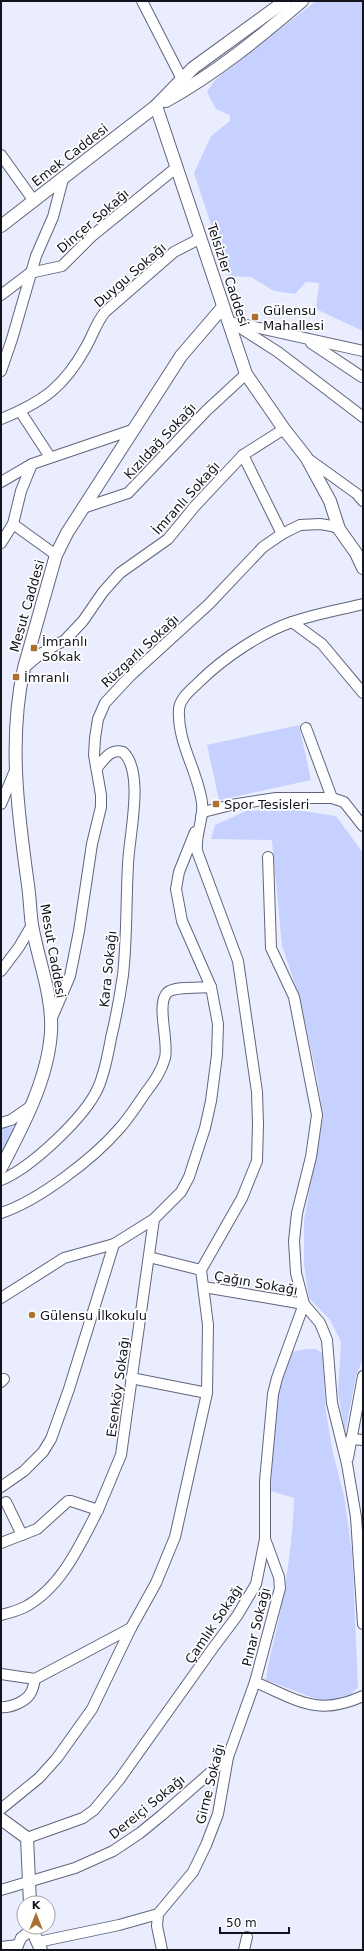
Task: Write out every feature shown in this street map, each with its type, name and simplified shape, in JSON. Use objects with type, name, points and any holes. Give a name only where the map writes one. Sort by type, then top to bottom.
[{"type":"street","points":[[142,1],[184,84]]},
{"type":"street","name":"Emek Caddesi","points":[[184,84],[193,68],[285,1]]},
{"type":"street","name":"Emek Caddesi","points":[[1,226],[184,84],[254,42],[302,1]]},
{"type":"street","name":"Telsizler Caddesi","points":[[156,106],[246,374],[284,429],[306,457],[330,502],[339,530],[356,553],[363,568]]},
{"type":"street","points":[[1,155],[34,201]]},
{"type":"street","name":"Dinçer Sokağı","points":[[1,295],[30,273],[62,266],[92,236],[176,167]]},
{"type":"street","points":[[1,371],[12,339],[30,273],[53,217],[63,179]]},
{"type":"street","name":"Duygu Sokağı","points":[[1,419],[20,411],[54,390],[67,377],[86,347],[94,327],[105,312],[174,252],[201,238]]},
{"type":"street","name":"Mesut Caddesi","points":[[1,1168],[30,1107],[48,1051],[51,1021],[42,963],[32,925],[16,768],[17,729],[24,668],[56,555],[67,533],[181,356],[223,307]]},
{"type":"street","points":[[228,320],[306,340],[363,351]]},
{"type":"street","points":[[228,320],[278,352],[363,417]]},
{"type":"street","points":[[306,340],[362,377]]},
{"type":"street","name":"Kızıldağ Sokağı","points":[[83,508],[128,493],[206,411],[246,374]]},
{"type":"street","points":[[20,411],[50,457]]},
{"type":"street","points":[[1,482],[32,464],[135,429]]},
{"type":"street","name":"İmranlı Sokağı","points":[[24,668],[42,653],[65,640],[83,621],[103,592],[120,573],[168,539],[195,506],[243,455],[284,429]]},
{"type":"street","points":[[243,455],[282,534]]},
{"type":"street","points":[[306,457],[357,494],[363,501]]},
{"type":"street","points":[[1,543],[13,524],[22,485],[32,464]]},
{"type":"street","points":[[13,524],[56,555]]},
{"type":"street","name":"Rüzgarlı Sokağı","points":[[51,1021],[68,981],[79,931],[92,844],[101,807],[95,738],[98,719],[105,703],[130,676],[209,604],[264,547],[282,534],[307,524],[326,524],[339,530]]},
{"type":"street","points":[[1,1809],[39,1778],[57,1758],[92,1709],[131,1628],[156,1583],[175,1537],[207,1393],[208,1325],[201,1270],[250,1181],[258,1155],[255,1076],[238,961],[197,851],[203,812],[199,788],[181,737],[179,708],[183,698],[211,670],[276,629],[292,622],[363,604]]},
{"type":"street","points":[[292,622],[322,644],[363,693]]},
{"type":"street","points":[[306,728],[332,798]]},
{"type":"street","name":"Kara Sokağı","points":[[1,1180],[9,1177],[29,1162],[77,1120],[98,1088],[109,1050],[123,974],[128,862],[134,804],[134,781],[132,764],[123,752],[117,751],[111,753],[97,768]]},
{"type":"street","points":[[1,804],[16,768]]},
{"type":"street","points":[[203,812],[276,798],[332,798],[344,802],[363,826]]},
{"type":"street","points":[[1,1298],[64,1258],[114,1244],[154,1219],[185,1184],[205,1128],[211,1102],[217,1055],[218,1024],[211,987],[182,921],[176,889],[179,872],[203,812]]},
{"type":"street","points":[[268,857],[271,948],[294,997],[317,1115],[311,1157],[297,1213],[294,1241],[296,1273],[304,1304],[315,1315],[325,1331],[332,1403],[347,1464],[356,1517],[363,1624]]},
{"type":"street","points":[[1,971],[19,947],[32,925]]},
{"type":"street","points":[[1,1213],[12,1210],[61,1179],[100,1148],[118,1130],[157,1077],[162,1066],[166,1048],[162,1005],[166,994],[170,990],[179,988],[195,989],[211,987]]},
{"type":"street","points":[[1,1123],[11,1120],[30,1107]]},
{"type":"street","name":"Esenköy Sokağı","points":[[1,1615],[26,1607],[51,1587],[76,1553],[98,1510],[121,1455],[154,1219]]},
{"type":"street","points":[[1,1487],[24,1471],[43,1452],[51,1439],[72,1382],[114,1244]]},
{"type":"street","points":[[149,1257],[201,1270]]},
{"type":"street","name":"Çağın Sokağı","points":[[204,1287],[304,1304]]},
{"type":"street","name":"Çamlık Sokağı","points":[[27,1838],[90,1814],[119,1780],[237,1616],[256,1584],[265,1539],[265,1481],[273,1394],[277,1378],[304,1304]]},
{"type":"street","points":[[347,1464],[363,1376]]},
{"type":"street","points":[[131,1378],[207,1393]]},
{"type":"street","points":[[351,1439],[363,1440]]},
{"type":"street","points":[[6,1502],[22,1535]]},
{"type":"street","points":[[1,1543],[38,1529],[68,1502],[98,1510]]},
{"type":"street","name":"Pınar Sokağı","points":[[265,1539],[279,1577],[280,1588],[255,1682],[308,1704],[324,1707],[340,1705],[363,1696]]},
{"type":"street","points":[[1,1674],[35,1679],[131,1628]]},
{"type":"street","points":[[1,1707],[6,1707],[26,1699],[31,1694],[35,1679]]},
{"type":"street","name":"Girne Sokağı","points":[[158,1914],[194,1872],[206,1845],[218,1814],[228,1757],[255,1682]]},
{"type":"street","name":"Dereiçi Sokağı","points":[[1,1890],[88,1863],[113,1851],[140,1833],[228,1757]]},
{"type":"street","points":[[1,1819],[27,1838],[30,1895]]},
{"type":"street","points":[[34,1935],[40,1946],[158,1914],[157,1926],[162,1950]]},
{"type":"street","points":[[1,1947],[17,1948],[21,1938],[24,1935]]},
{"type":"street","points":[[244,1950],[247,1937]]},
{"type":"shaded area","points":[[316,1],[363,1],[363,331],[316,309],[319,283],[306,282],[295,294],[274,291],[251,277],[228,276],[194,173],[211,136],[230,121],[230,115],[216,109],[207,92],[215,80]]},
{"type":"shaded area","points":[[299,725],[311,780],[219,800],[207,745]]},
{"type":"shaded area","points":[[296,810],[336,816],[363,853],[363,1359],[356,1376],[345,1433],[338,1393],[341,1342],[330,1320],[309,1298],[304,1265],[304,1220],[323,1116],[317,1077],[300,998],[282,946],[272,840],[211,839],[215,825],[246,811]]},
{"type":"shaded area","points":[[15,1127],[1,1153],[1,1128]]},
{"type":"shaded area","points":[[315,1349],[322,1353],[326,1412],[333,1453],[344,1496],[352,1552],[358,1687],[351,1694],[324,1702],[266,1680],[286,1581],[294,1498],[271,1491],[276,1403],[284,1368],[291,1352]]},
{"type":"place","name":"Gülensu Mahallesi","points":[[255,317]]},
{"type":"place","name":"İmranlı Sokak","points":[[34,648]]},
{"type":"place","name":"İmranlı","points":[[16,677]]},
{"type":"place","name":"Spor Tesisleri","points":[[216,804]]},
{"type":"place","name":"Gülensu İlkokulu","points":[[32,1315]]}]
